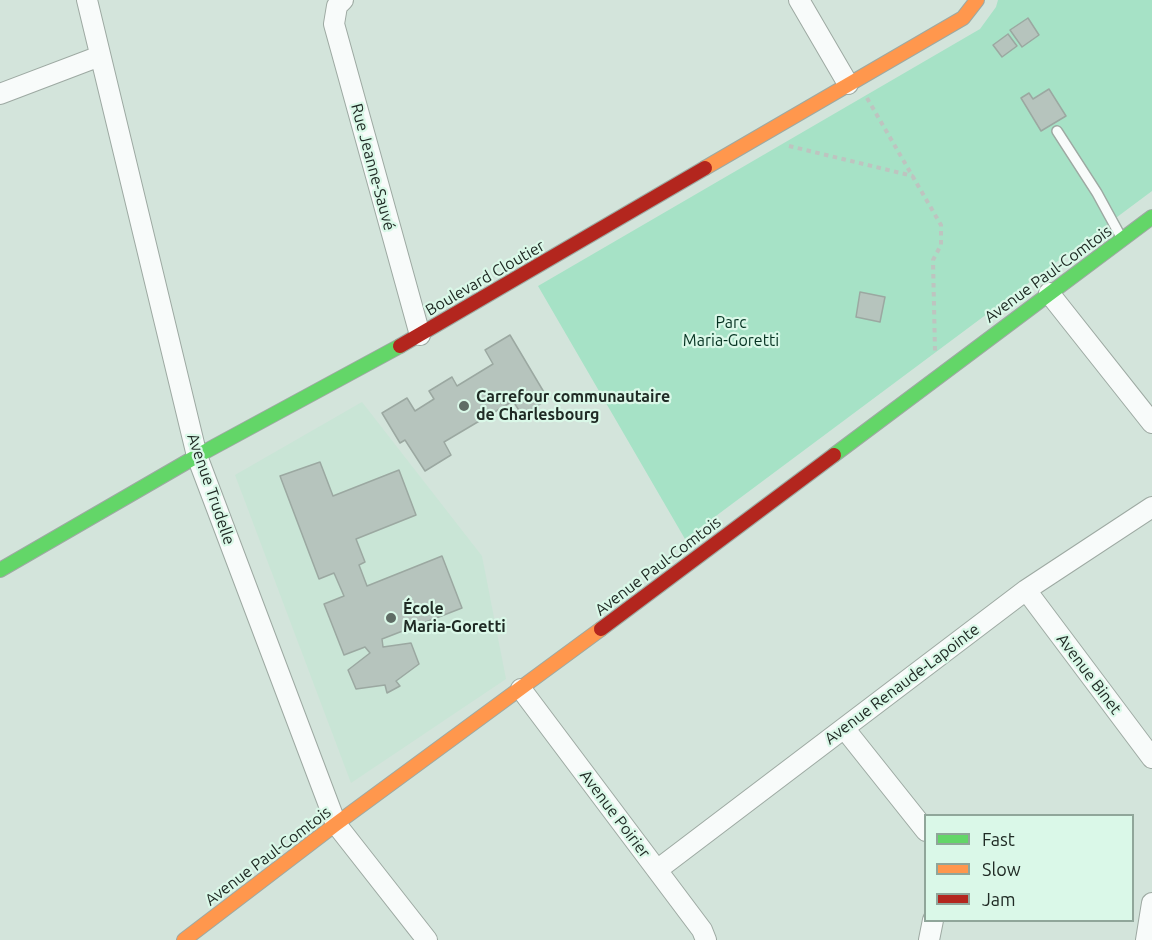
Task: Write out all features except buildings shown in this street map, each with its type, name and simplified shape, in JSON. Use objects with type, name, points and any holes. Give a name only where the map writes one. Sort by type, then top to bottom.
[{"type":"street","name":"Avenue Trudelle","points":[[87,0],[197,456],[336,824],[427,940]]},
{"type":"street","name":"Rue Jeanne-Sauvé","points":[[343,0],[337,6],[334,24],[420,335]]},
{"type":"street","points":[[799,0],[852,82]]},
{"type":"street","name":"Boulevard Cloutier","points":[[0,570],[197,456],[420,335],[756,139],[963,18],[977,0]]},
{"type":"street","points":[[0,94],[100,56]]},
{"type":"street","name":"Avenue Paul-Comtois","points":[[184,940],[336,824],[521,689],[1152,217]]},
{"type":"street","points":[[1049,293],[1152,423]]},
{"type":"street","name":"Avenue Renaude-Lapointe","points":[[657,870],[1026,590],[1152,507]]},
{"type":"street","name":"Avenue Binet","points":[[1026,590],[1152,758]]},
{"type":"street","name":"Avenue Poirier","points":[[521,689],[702,930],[706,940]]},
{"type":"street","points":[[844,728],[924,828]]},
{"type":"street","points":[[1146,940],[1152,903]]},
{"type":"street","points":[[929,940],[933,922]]},
{"type":"lane","points":[[1057,131],[1097,193],[1123,239]]},
{"type":"path","points":[[852,82],[913,176],[941,225],[941,245],[933,261],[936,378]]},
{"type":"path","points":[[756,139],[913,176]]},
{"type":"shaded area","name":"École Maria-Goretti","points":[[362,402],[482,556],[506,679],[351,783],[235,475]]},
{"type":"green space","name":"Parc Maria-Goretti","points":[[998,0],[1152,0],[1152,191],[685,539],[538,286],[980,29],[996,7]]},
{"type":"traffic: fast","points":[[834,455],[1152,217]]},
{"type":"traffic: fast","points":[[0,570],[197,456],[400,346]]},
{"type":"traffic: slow","points":[[705,168],[963,18],[977,0]]},
{"type":"traffic: slow","points":[[184,940],[336,824],[601,629]]},
{"type":"traffic: jam","points":[[400,346],[705,168]]},
{"type":"traffic: jam","points":[[601,629],[834,455]]},
{"type":"place","name":"Carrefour communautaire de Charlesbourg","points":[[464,406]]},
{"type":"place","name":"École Maria-Goretti","points":[[391,618]]}]
